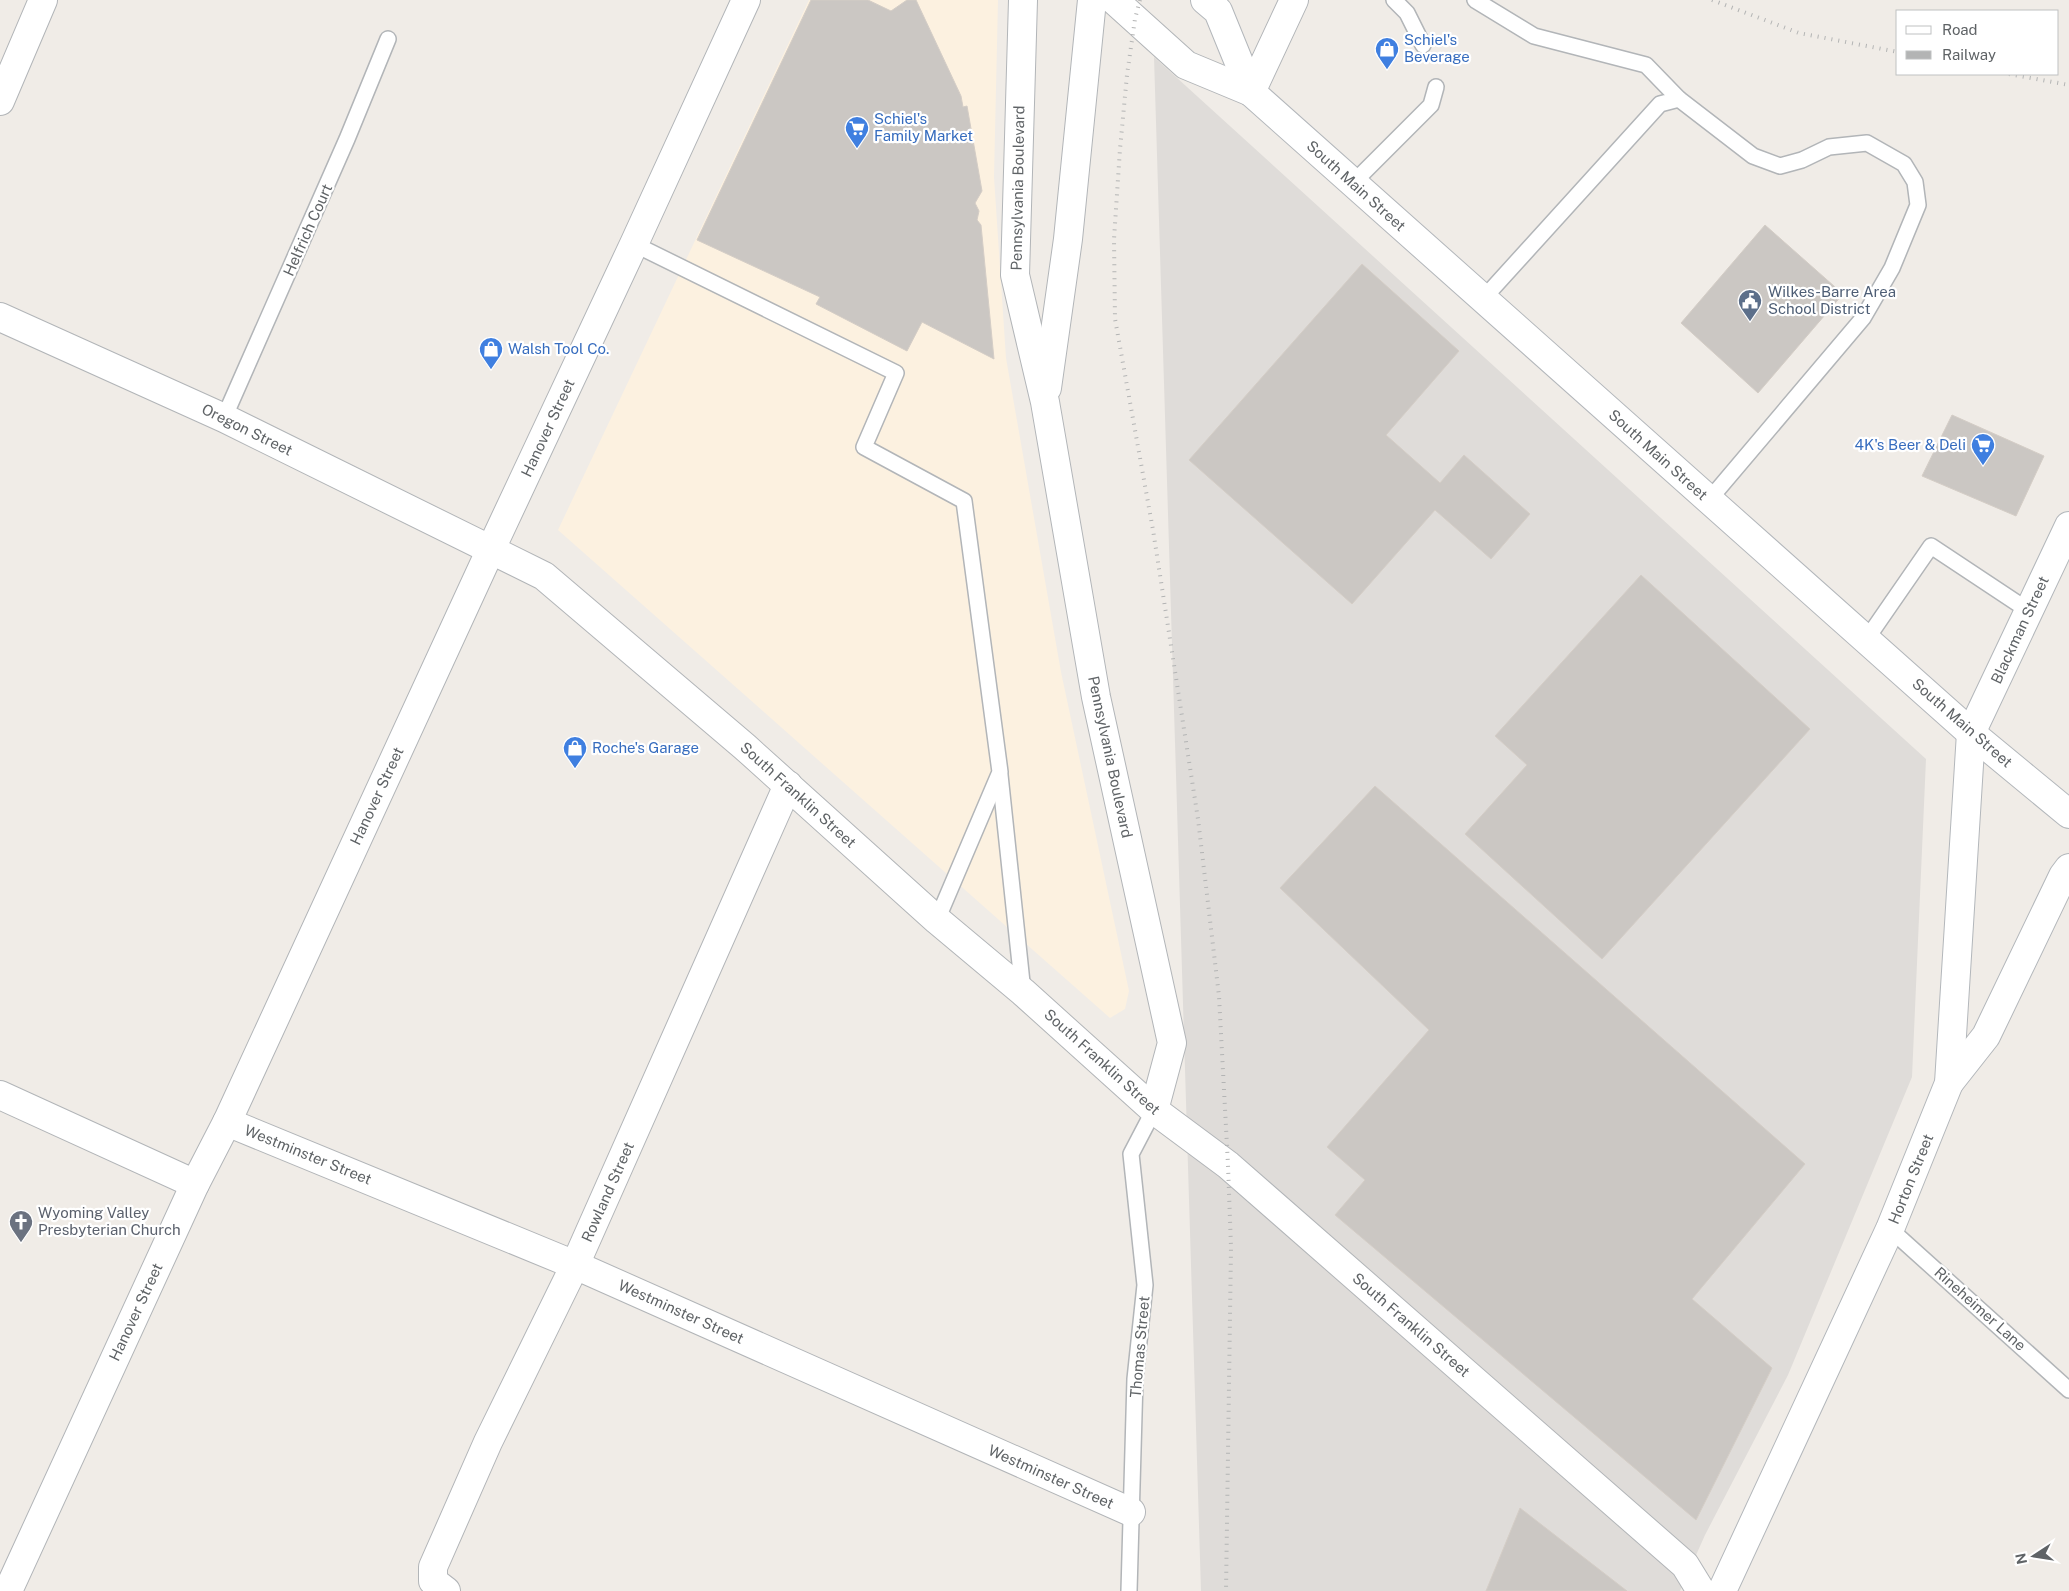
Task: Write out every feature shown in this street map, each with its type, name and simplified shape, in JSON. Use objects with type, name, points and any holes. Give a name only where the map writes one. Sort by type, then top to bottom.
[{"type":"street","points":[[0,101],[43,0]]},
{"type":"street","name":"Hanover Street","points":[[8,1591],[195,1184],[227,1122],[746,0]]},
{"type":"street","name":"Pennsylvania Boulevard","points":[[1023,0],[1015,275],[1045,402],[1096,697],[1172,1043],[1154,1110]]},
{"type":"street","name":"Pennsylvania Boulevard","points":[[1045,402],[1068,239],[1092,0]]},
{"type":"street","name":"South Main Street","points":[[1114,0],[1186,64],[1251,92],[1971,734],[2069,814]]},
{"type":"street","name":"South Main Street","points":[[1205,0],[1218,12],[1251,92]]},
{"type":"street","points":[[1251,92],[1294,0]]},
{"type":"street","name":"Oregon Street","points":[[0,317],[224,418],[491,549]]},
{"type":"street","name":"Blackman Street","points":[[1971,734],[2069,526]]},
{"type":"street","name":"South Franklin Street","points":[[491,549],[544,576],[788,786],[937,920],[1024,992],[1154,1110],[1228,1165],[1685,1564],[1701,1591]]},
{"type":"street","name":"Horton Street","points":[[1722,1591],[1890,1229],[1949,1083],[1971,734]]},
{"type":"street","name":"Rowland Street","points":[[446,1591],[433,1581],[433,1567],[488,1442],[575,1265],[788,786]]},
{"type":"street","points":[[1949,1083],[1986,1036],[2063,876],[2069,868]]},
{"type":"street","points":[[0,1095],[195,1184]]},
{"type":"street","name":"Westminster Street","points":[[227,1122],[575,1265],[1131,1512]]},
{"type":"lane","points":[[1394,0],[1407,13],[1423,45]]},
{"type":"lane","points":[[1475,0],[1534,36],[1646,65],[1679,100],[1753,156],[1780,166],[1802,160],[1829,147],[1867,143],[1904,164],[1914,182],[1918,205],[1892,268],[1863,318],[1709,500]]},
{"type":"lane","name":"Helfrich Court","points":[[224,418],[344,148],[388,39]]},
{"type":"lane","points":[[1353,183],[1431,105],[1436,87]]},
{"type":"lane","points":[[1483,299],[1660,104],[1679,100]]},
{"type":"lane","points":[[634,244],[896,373],[864,446],[964,501],[1000,772],[1024,992]]},
{"type":"lane","points":[[1866,640],[1931,546],[2029,611]]},
{"type":"lane","points":[[937,920],[1000,772]]},
{"type":"lane","name":"Thomas Street","points":[[1129,1591],[1136,1380],[1145,1285],[1131,1154],[1154,1110]]},
{"type":"lane","name":"Rineheimer Lane","points":[[1890,1229],[2069,1390]]},
{"type":"shaded area","points":[[809,0],[998,0],[994,177],[1006,358],[1061,672],[1129,991],[1125,1009],[1110,1018],[558,530]]},
{"type":"shaded area","points":[[1154,57],[1926,759],[1912,1077],[1788,1375],[1705,1535],[1680,1591],[1201,1591]]},
{"type":"building","name":"Schiel's Family Market","points":[[811,0],[868,0],[891,11],[907,0],[916,0],[961,96],[963,107],[967,106],[982,191],[975,203],[979,211],[977,220],[981,225],[994,359],[922,322],[907,351],[816,304],[820,297],[697,240]]},
{"type":"building","points":[[1765,225],[1843,294],[1758,393],[1681,323]]},
{"type":"building","points":[[1362,264],[1459,351],[1386,435],[1440,483],[1464,455],[1530,514],[1491,559],[1435,510],[1352,604],[1189,460]]},
{"type":"building","name":"4K's Beer & Deli","points":[[1952,415],[2044,456],[2016,516],[1922,476]]},
{"type":"building","points":[[1641,575],[1810,729],[1602,959],[1465,834],[1527,765],[1495,736]]},
{"type":"building","points":[[1375,786],[1805,1164],[1692,1299],[1772,1368],[1696,1520],[1335,1215],[1365,1180],[1327,1147],[1429,1030],[1280,888]]},
{"type":"building","points":[[1520,1508],[1627,1591],[1486,1591]]},
{"type":"railway","points":[[1140,0],[1135,19],[1127,75],[1120,149],[1114,239],[1115,319],[1153,530],[1198,819],[1219,996],[1231,1247],[1226,1591]]},
{"type":"railway","points":[[1712,0],[1799,33],[1896,52]]},
{"type":"railway","points":[[2014,75],[2069,85]]},
{"type":"place","name":"Schiel's Beverage","points":[[1387,70]]},
{"type":"place","name":"Schiel's Family Market","points":[[857,149]]},
{"type":"place","name":"Wilkes-Barre Area School District","points":[[1750,322]]},
{"type":"place","name":"Walsh Tool Co.","points":[[491,370]]},
{"type":"place","name":"4K's Beer & Deli","points":[[1983,466]]},
{"type":"place","name":"Roche's Garage","points":[[575,769]]},
{"type":"place","name":"Wyoming Valley Presbyterian Church","points":[[21,1243]]}]
